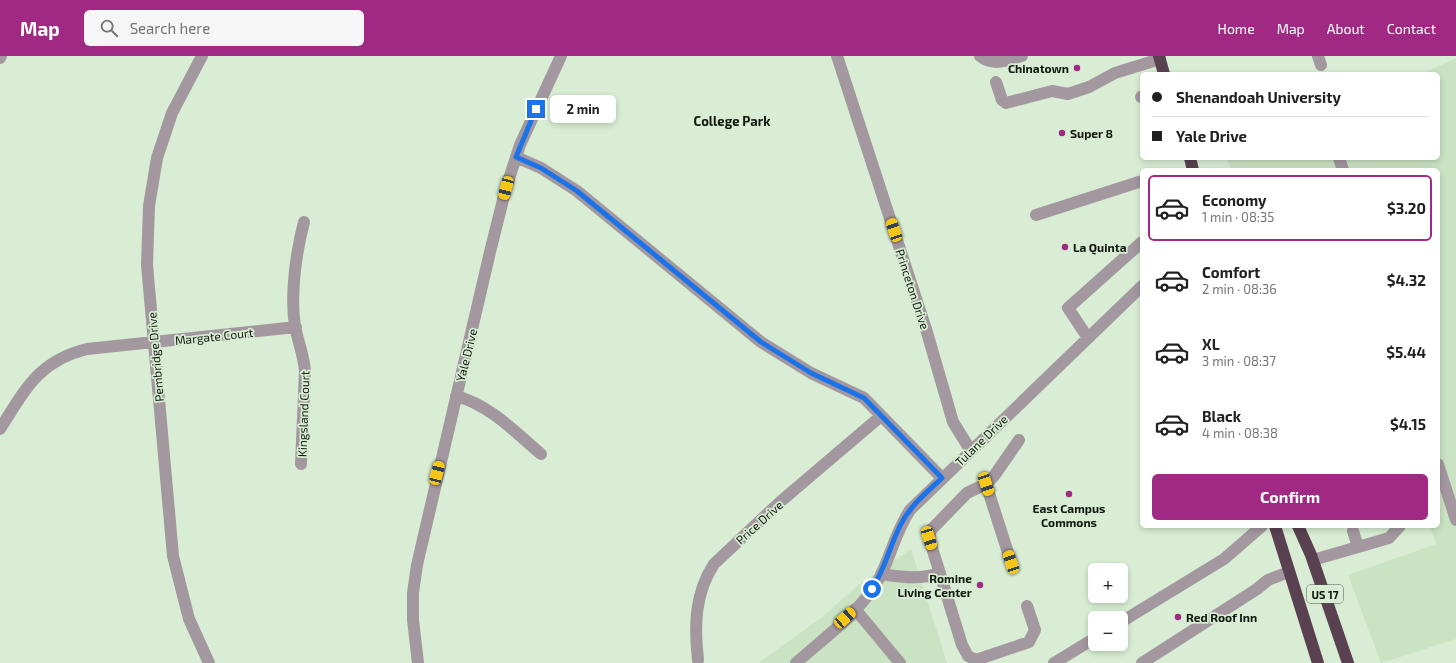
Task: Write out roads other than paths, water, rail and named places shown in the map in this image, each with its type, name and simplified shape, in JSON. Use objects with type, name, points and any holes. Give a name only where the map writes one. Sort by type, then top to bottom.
[{"type":"highway","points":[[1159,58],[1163,72]]},
{"type":"highway","name":"US 17","points":[[1276,528],[1318,663]]},
{"type":"highway","name":"US 17","points":[[1299,528],[1313,560],[1348,663]]},
{"type":"street","name":"Pembridge Drive","points":[[202,56],[184,87],[167,126],[157,158],[150,191],[147,265],[173,556],[189,619],[209,663]]},
{"type":"street","name":"Yale Drive","points":[[418,663],[413,620],[413,593],[417,565],[456,396],[490,252],[516,157],[561,56]]},
{"type":"street","name":"Princeton Drive","points":[[837,56],[921,314],[953,422],[971,451]]},
{"type":"street","points":[[980,56],[987,62],[999,62],[1022,56]]},
{"type":"street","points":[[996,82],[1002,100],[1006,103],[1052,91],[1068,94],[1089,87],[1115,73],[1159,58]]},
{"type":"street","points":[[516,157],[541,168],[577,191],[761,342],[811,373],[864,398],[942,478]]},
{"type":"street","points":[[1036,215],[1140,182]]},
{"type":"street","name":"Kingsland Court","points":[[301,464],[306,371],[296,327],[294,310],[295,285],[304,222]]},
{"type":"street","points":[[1088,338],[1068,308],[1140,244]]},
{"type":"street","name":"Tulane Drive","points":[[796,663],[864,601],[881,574],[901,524],[910,510],[1140,288]]},
{"type":"street","name":"Margate Court","points":[[0,429],[31,382],[56,360],[71,352],[87,348],[296,327]]},
{"type":"street","points":[[456,396],[485,408],[541,454]]},
{"type":"street","name":"Price Drive","points":[[698,660],[695,637],[700,590],[714,564],[780,502],[881,416]]},
{"type":"street","points":[[1019,440],[994,476],[986,484],[967,493],[931,530],[929,538],[962,645],[968,656],[976,660],[1029,642],[1035,630],[1027,606]]},
{"type":"street","points":[[1440,470],[1456,520]]},
{"type":"street","points":[[986,484],[1011,562]]},
{"type":"street","points":[[1128,618],[1224,559],[1260,528]]},
{"type":"street","points":[[1313,560],[1389,538],[1398,528]]},
{"type":"street","points":[[1353,531],[1358,547]]},
{"type":"street","points":[[1142,663],[1257,589],[1268,580],[1289,572]]},
{"type":"street","points":[[881,574],[910,578],[927,577],[940,573]]},
{"type":"street","points":[[855,609],[900,663]]},
{"type":"street","points":[[1054,663],[1088,642]]},
{"type":"place","name":"Chinatown","points":[[1077,68]]},
{"type":"place","name":"Super 8","points":[[1062,133]]},
{"type":"place","name":"La Quinta","points":[[1065,247]]},
{"type":"place","name":"East Campus Commons","points":[[1069,494]]},
{"type":"place","name":"Romine Living Center","points":[[980,585]]},
{"type":"place","name":"Red Roof Inn","points":[[1178,617]]},
{"type":"district","name":"College Park","points":[[732,121]]}]
